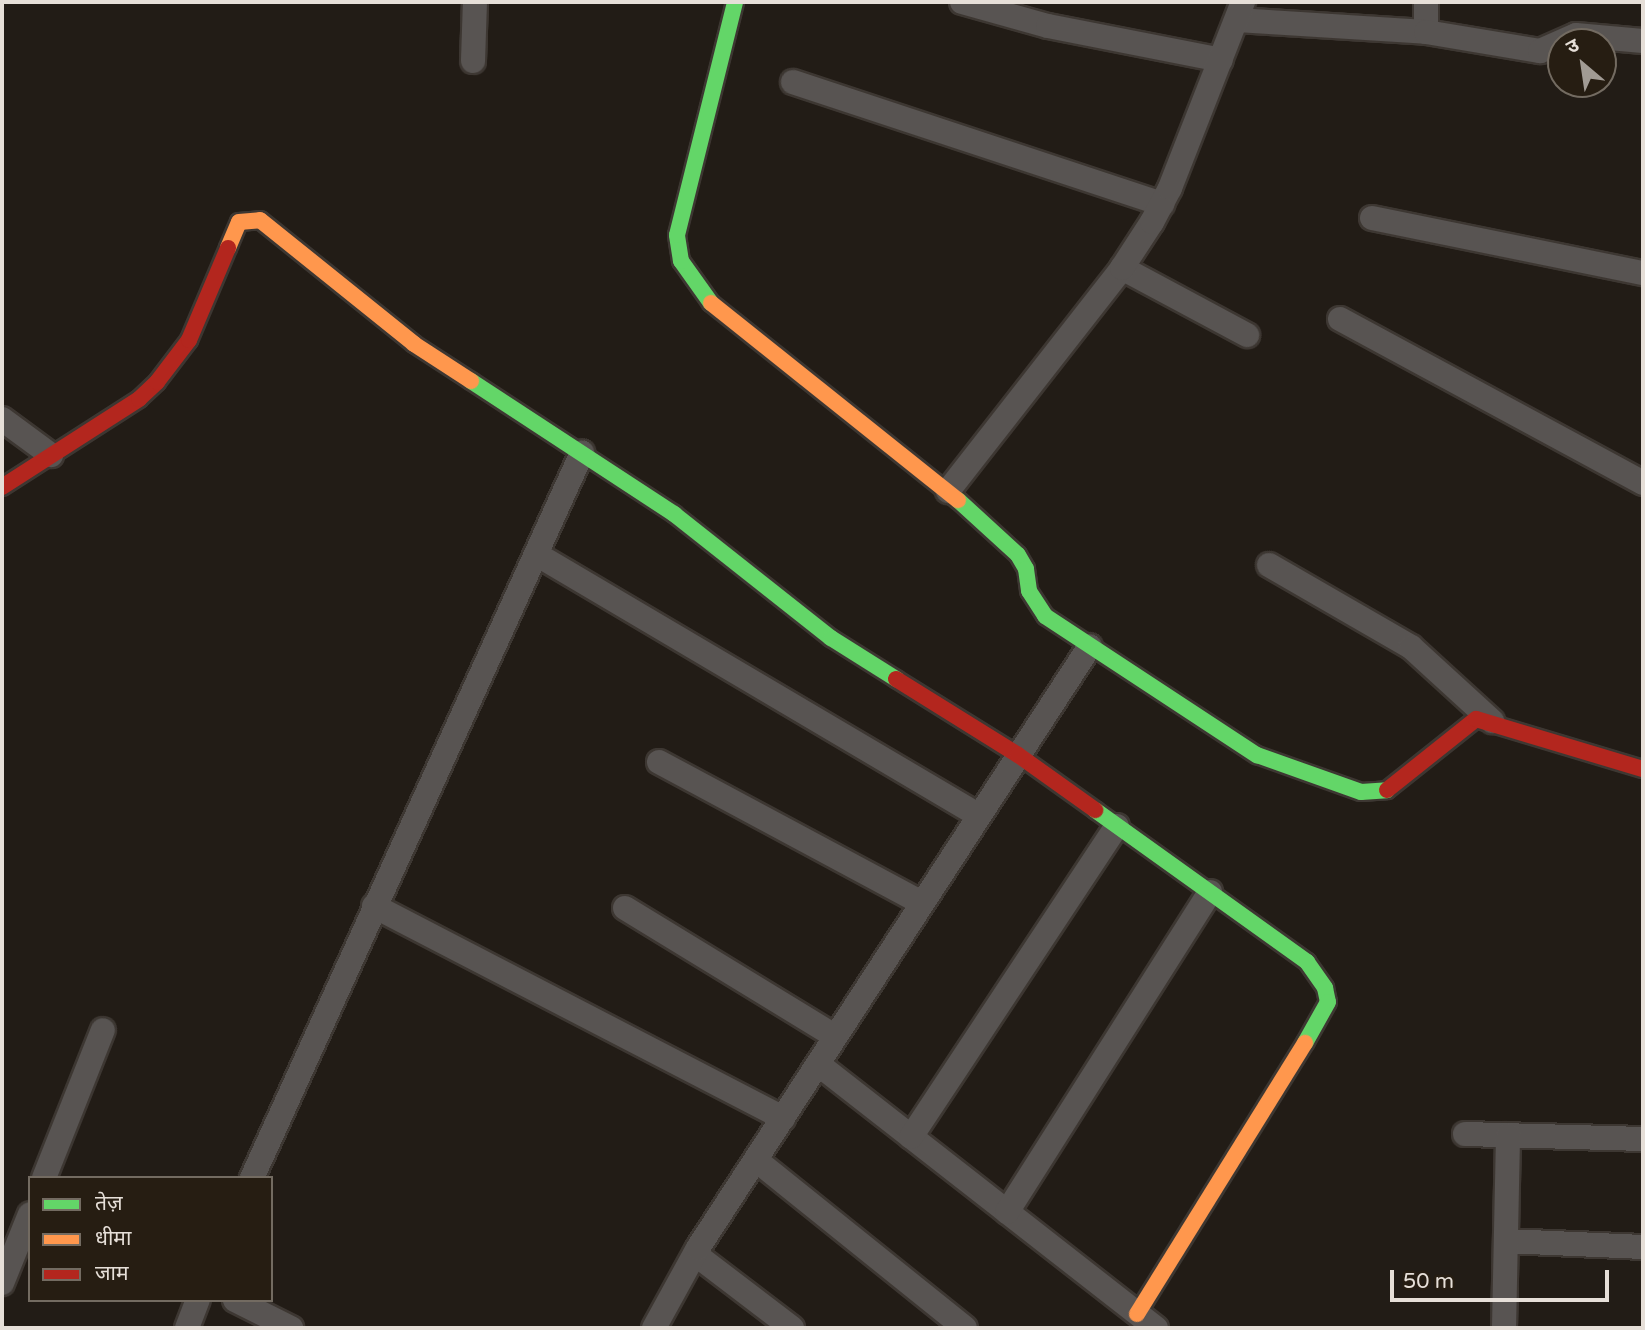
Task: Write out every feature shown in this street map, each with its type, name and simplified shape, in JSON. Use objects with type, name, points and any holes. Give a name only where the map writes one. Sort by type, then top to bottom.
[{"type":"street","points":[[473,61],[475,2]]},
{"type":"street","points":[[735,2],[677,235],[681,261],[710,302],[948,491],[1018,555],[1026,569],[1029,591],[1045,616],[1257,755],[1361,792],[1385,791],[1401,782],[1461,727],[1476,719],[1492,721],[1643,769]]},
{"type":"street","points":[[962,2],[1011,9],[1221,60]]},
{"type":"street","points":[[1426,2],[1426,32]]},
{"type":"street","points":[[948,491],[1122,268],[1161,204],[1240,11],[1426,32],[1540,51],[1576,34],[1643,41]]},
{"type":"street","points":[[793,82],[1161,204]]},
{"type":"street","points":[[2,487],[139,399],[177,361],[232,233],[248,218],[269,226],[414,344],[691,525],[831,638],[1021,749],[1116,826],[1307,962],[1319,975],[1328,1002],[1147,1321],[818,1064]]},
{"type":"street","points":[[1371,218],[1643,273]]},
{"type":"street","points":[[1122,268],[1247,334]]},
{"type":"street","points":[[1340,319],[1643,483]]},
{"type":"street","points":[[2,419],[51,455]]},
{"type":"street","points":[[253,1176],[582,453]]},
{"type":"street","points":[[536,554],[978,816]]},
{"type":"street","points":[[1269,565],[1411,647],[1492,721]]},
{"type":"street","points":[[654,1328],[695,1254],[1041,717],[1090,646]]},
{"type":"street","points":[[659,762],[922,903]]},
{"type":"street","points":[[911,1138],[1116,826]]},
{"type":"street","points":[[1007,1212],[1210,892]]},
{"type":"street","points":[[374,906],[783,1118]]},
{"type":"street","points":[[625,908],[835,1036]]},
{"type":"street","points":[[45,1176],[103,1030]]},
{"type":"street","points":[[1465,1134],[1643,1139]]},
{"type":"street","points":[[1504,1328],[1508,1135]]},
{"type":"street","points":[[756,1160],[965,1328]]},
{"type":"street","points":[[2,1283],[28,1219]]},
{"type":"street","points":[[1506,1241],[1643,1247]]},
{"type":"street","points":[[695,1254],[792,1328]]},
{"type":"street","points":[[187,1328],[197,1302]]},
{"type":"street","points":[[239,1302],[290,1328]]},
{"type":"traffic: fast","points":[[711,303],[681,261],[677,235],[735,2]]},
{"type":"traffic: fast","points":[[471,381],[674,514],[831,638],[896,679]]},
{"type":"traffic: fast","points":[[958,500],[1018,555],[1026,569],[1029,591],[1045,616],[1257,755],[1361,792],[1387,790]]},
{"type":"traffic: fast","points":[[1095,810],[1307,962],[1325,988],[1328,1002],[1305,1043]]},
{"type":"traffic: slow","points":[[228,248],[239,222],[260,220],[414,344],[471,381]]},
{"type":"traffic: slow","points":[[711,303],[958,500]]},
{"type":"traffic: slow","points":[[1137,1314],[1305,1043]]},
{"type":"traffic: jam","points":[[2,487],[139,399],[157,382],[189,340],[228,248]]},
{"type":"traffic: jam","points":[[896,679],[1018,755],[1095,810]]},
{"type":"traffic: jam","points":[[1387,790],[1476,719],[1643,769]]}]
